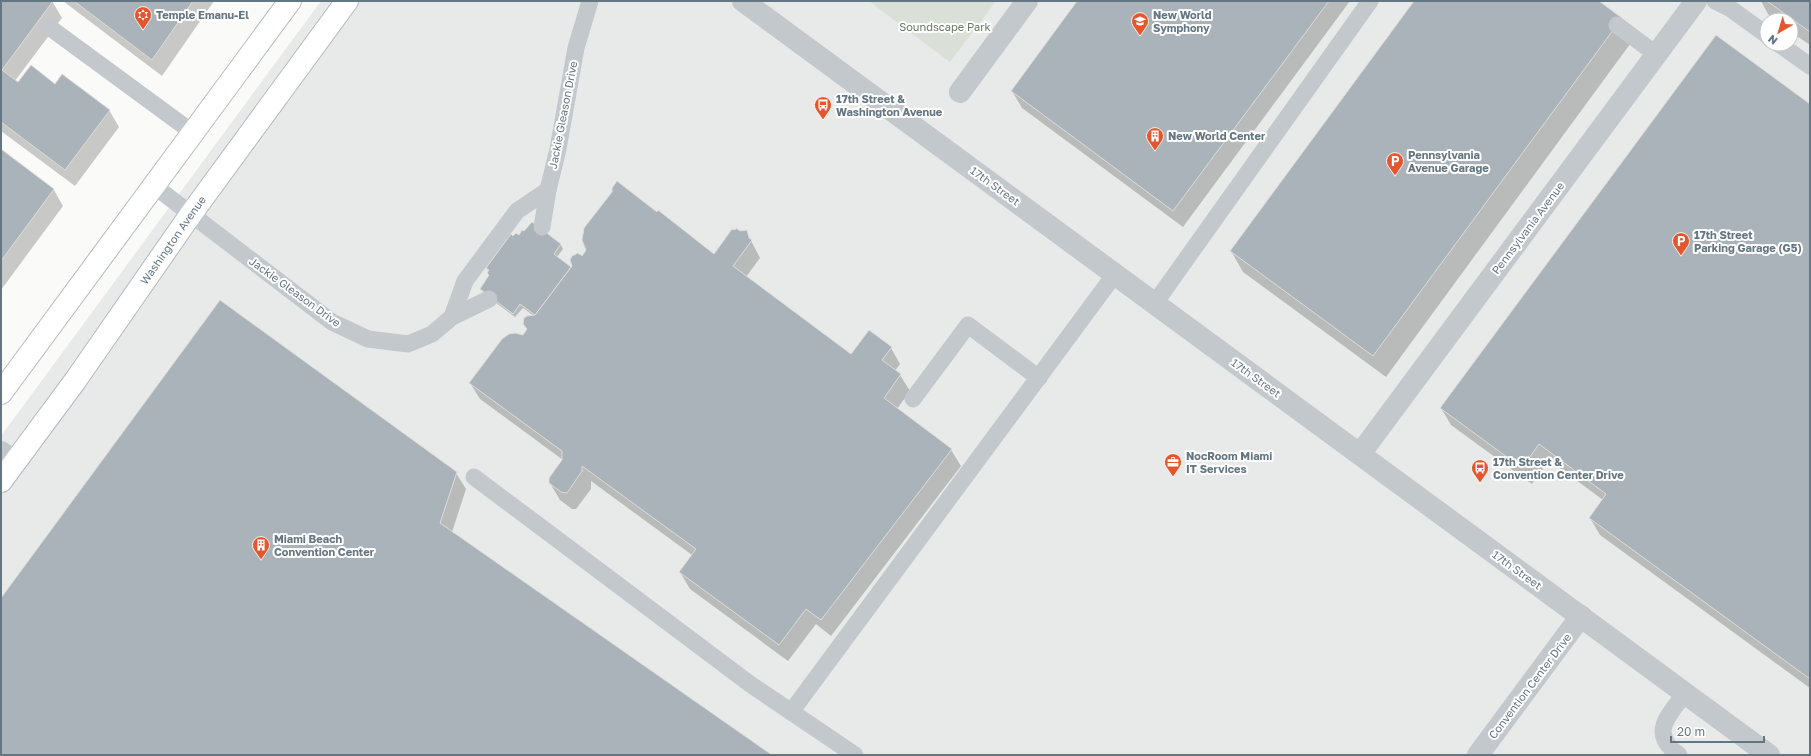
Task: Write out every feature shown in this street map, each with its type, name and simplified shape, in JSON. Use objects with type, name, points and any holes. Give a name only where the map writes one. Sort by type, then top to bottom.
[{"type":"main road","points":[[1,393],[290,1]]},
{"type":"main road","name":"Washington Avenue","points":[[1,481],[8,457],[75,381],[191,214],[347,1]]},
{"type":"street","name":"17th Street","points":[[743,1],[1769,755]]},
{"type":"street","points":[[960,92],[1027,1]]},
{"type":"street","name":"Pennsylvania Avenue","points":[[1360,454],[1696,1]]},
{"type":"street","name":"Convention Center Drive","points":[[1478,755],[1581,616]]},
{"type":"lane","name":"Jackie Gleason Drive","points":[[542,227],[576,48],[590,1]]},
{"type":"lane","points":[[1155,303],[1370,1]]},
{"type":"lane","points":[[1715,1],[1759,29]]},
{"type":"lane","points":[[1617,25],[1657,55]]},
{"type":"lane","points":[[49,27],[192,132]]},
{"type":"lane","points":[[1790,52],[1810,66]]},
{"type":"lane","name":"Jackie Gleason Drive","points":[[153,185],[332,322],[368,339],[408,344],[432,334],[452,317],[490,299]]},
{"type":"lane","points":[[452,317],[465,280],[517,211],[548,190]]},
{"type":"lane","points":[[791,712],[1115,274]]},
{"type":"lane","points":[[913,399],[968,326],[1039,378]]},
{"type":"lane","points":[[474,477],[750,684],[855,755]]},
{"type":"lane","points":[[1679,755],[1669,748],[1663,736],[1663,723],[1685,693]]},
{"type":"shaded area","points":[[321,1],[1810,1],[1810,755],[1,755],[1,436]]},
{"type":"green space","name":"Soundscape Park","points":[[869,1],[996,1],[950,62]]},
{"type":"building","points":[[1,1],[53,1],[2,70],[18,82],[31,65],[55,84],[62,74],[110,110],[65,170],[1,122]]},
{"type":"building","name":"Temple Emanu-El","points":[[74,1],[193,1],[152,60]]},
{"type":"building","name":"New World Center","points":[[1077,1],[1329,1],[1173,211],[1011,91]]},
{"type":"building","name":"Pennsylvania Avenue Garage","points":[[1414,1],[1599,1],[1622,18],[1373,356],[1230,251]]},
{"type":"building","points":[[1767,1],[1810,1],[1810,32],[1799,24],[1799,12],[1782,12]]},
{"type":"building","name":"17th Street Parking Garage (G5)","points":[[1716,35],[1810,104],[1810,679],[1589,518],[1606,494],[1539,444],[1522,468],[1440,408]]},
{"type":"building","points":[[1,149],[54,189],[1,261]]},
{"type":"building","points":[[617,181],[657,212],[658,210],[714,254],[732,229],[735,230],[736,228],[740,231],[747,230],[749,238],[752,240],[733,266],[851,354],[869,330],[892,347],[882,360],[901,374],[884,398],[952,449],[821,620],[806,609],[779,645],[679,572],[696,549],[582,466],[582,471],[567,493],[561,492],[549,483],[549,478],[562,460],[562,451],[469,383],[502,339],[509,334],[515,333],[523,335],[527,329],[523,324],[524,318],[535,315],[572,266],[570,260],[572,256],[578,253],[582,256],[586,250],[582,240],[584,228],[612,192],[612,188]]},
{"type":"building","points":[[532,222],[561,244],[554,254],[571,267],[535,315],[520,304],[513,314],[480,289],[489,275],[487,273],[489,270],[486,268],[511,234],[513,236],[516,233],[519,235],[522,230],[524,231]]},
{"type":"building","name":"Miami Beach Convention Center","points":[[220,300],[457,472],[440,523],[772,755],[1,755],[1,598]]},
{"type":"place","name":"Temple Emanu-El","points":[[143,30]]},
{"type":"place","name":"New World Symphony","points":[[1140,36]]},
{"type":"place","name":"17th Street & Washington Avenue","points":[[823,120]]},
{"type":"place","name":"New World Center","points":[[1155,151]]},
{"type":"place","name":"Pennsylvania Avenue Garage","points":[[1395,176]]},
{"type":"place","name":"17th Street Parking Garage (G5)","points":[[1681,256]]},
{"type":"place","name":"NocRoom Miami IT Services","points":[[1173,477]]},
{"type":"place","name":"17th Street & Convention Center Drive","points":[[1480,483]]},
{"type":"place","name":"Miami Beach Convention Center","points":[[261,560]]}]
